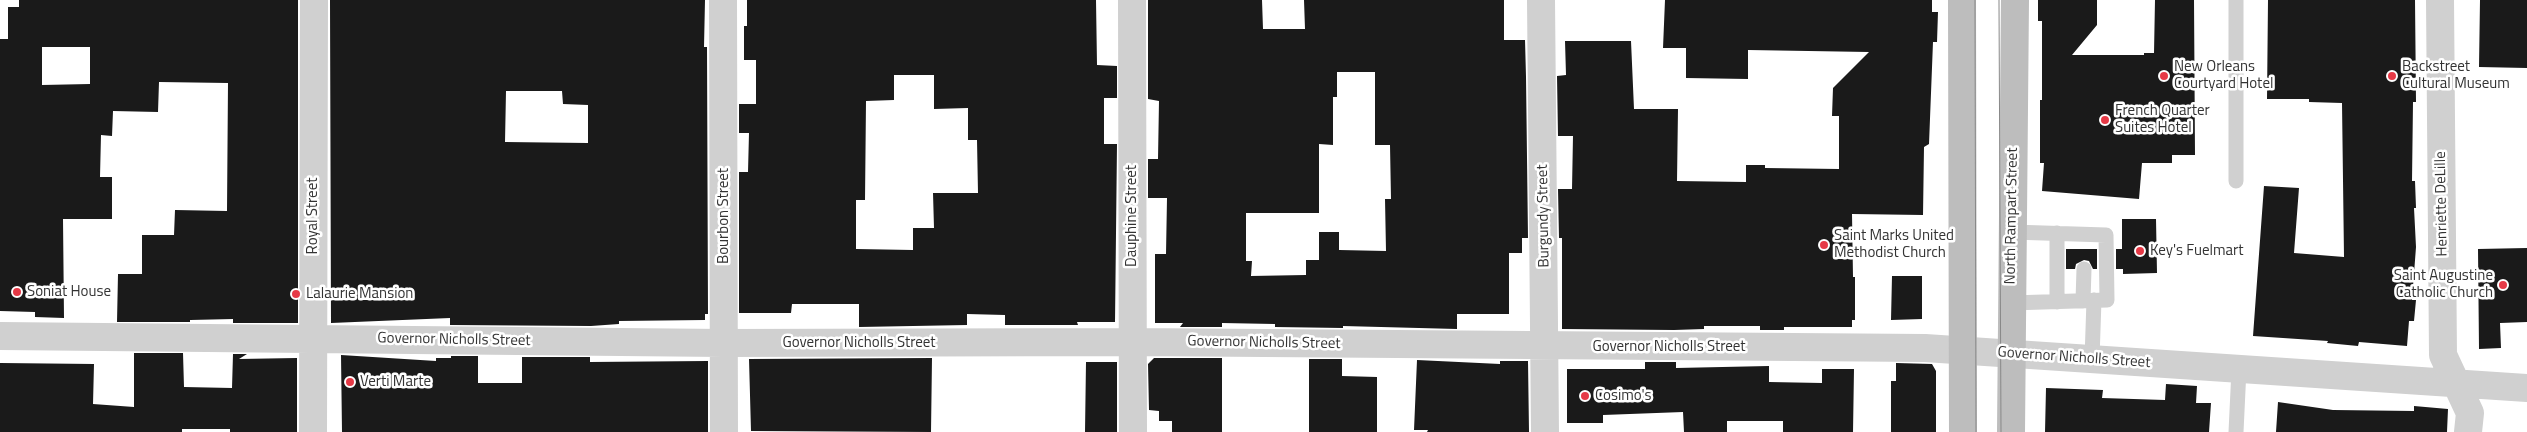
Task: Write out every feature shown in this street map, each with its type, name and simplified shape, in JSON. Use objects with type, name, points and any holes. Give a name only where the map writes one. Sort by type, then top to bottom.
[{"type":"main road","points":[[1962,0],[1963,432]]},
{"type":"main road","name":"North Rampart Street","points":[[2011,432],[2010,354],[2015,0]]},
{"type":"street","name":"Royal Street","points":[[313,432],[314,0]]},
{"type":"street","name":"Bourbon Street","points":[[724,0],[724,432]]},
{"type":"street","name":"Dauphine Street","points":[[1132,0],[1133,432]]},
{"type":"street","name":"Burgundy Street","points":[[1541,0],[1545,432]]},
{"type":"street","name":"Henriette DeLille","points":[[2440,0],[2443,355],[2470,413],[2468,432]]},
{"type":"street","name":"Governor Nicholls Street","points":[[0,336],[724,343],[1132,342],[1963,350],[2527,388]]},
{"type":"lane","points":[[2236,0],[2236,181]]},
{"type":"lane","points":[[2011,304],[2107,300],[2106,234],[2084,241],[2057,233],[2012,232]]},
{"type":"lane","points":[[2056,302],[2057,233]]},
{"type":"lane","points":[[2084,269],[2092,359]]},
{"type":"lane","points":[[2236,432],[2239,369]]},
{"type":"building","points":[[19,0],[298,0],[298,323],[233,323],[233,319],[190,320],[190,322],[117,322],[118,274],[142,274],[142,235],[174,235],[175,210],[227,211],[228,83],[159,82],[158,112],[113,111],[112,136],[101,135],[100,177],[112,177],[112,219],[63,219],[64,318],[35,317],[35,312],[0,311],[0,39],[8,39],[8,7],[19,7]],"holes":[[[42,47],[90,47],[90,84],[42,85]]]},
{"type":"building","points":[[330,0],[705,0],[704,47],[707,47],[708,314],[705,314],[705,320],[619,321],[619,324],[591,326],[450,325],[450,318],[331,323]],"holes":[[[506,91],[562,91],[563,104],[588,105],[588,143],[505,142]]]},
{"type":"building","points":[[747,0],[1096,0],[1097,65],[1117,66],[1117,98],[1104,98],[1104,144],[1117,144],[1115,322],[1077,322],[1078,325],[1005,325],[1005,315],[967,314],[967,325],[859,327],[859,304],[792,304],[791,313],[739,313],[739,172],[748,172],[749,133],[739,133],[739,104],[756,104],[756,60],[744,60],[744,26],[747,26]],"holes":[[[894,75],[934,75],[934,109],[968,108],[968,140],[977,140],[978,193],[933,193],[934,228],[913,228],[913,250],[856,249],[856,200],[865,200],[866,101],[894,100]]]},
{"type":"building","points":[[1148,0],[1262,0],[1263,29],[1305,29],[1304,0],[1504,0],[1504,40],[1525,40],[1526,77],[1528,238],[1522,238],[1522,253],[1509,253],[1509,314],[1457,314],[1457,329],[1343,326],[1343,328],[1275,327],[1275,324],[1222,323],[1222,327],[1180,327],[1183,323],[1155,323],[1155,254],[1166,254],[1167,198],[1148,198],[1148,159],[1158,159],[1159,101],[1148,99]],"holes":[[[1337,72],[1375,72],[1375,145],[1390,145],[1391,199],[1385,199],[1386,251],[1339,250],[1339,232],[1319,232],[1319,260],[1306,260],[1306,275],[1251,276],[1252,261],[1246,261],[1246,213],[1319,213],[1319,144],[1333,145],[1333,97],[1337,97]]]},
{"type":"building","points":[[1665,0],[1932,0],[1932,12],[1938,12],[1937,42],[1933,42],[1929,144],[1924,147],[1923,215],[1852,214],[1855,320],[1852,320],[1852,327],[1784,327],[1784,330],[1760,330],[1760,326],[1704,326],[1704,329],[1674,330],[1562,329],[1562,238],[1559,238],[1558,189],[1572,189],[1573,136],[1558,136],[1557,76],[1566,75],[1565,41],[1631,41],[1634,109],[1678,109],[1677,181],[1746,182],[1746,165],[1765,165],[1765,168],[1839,169],[1839,116],[1832,116],[1833,88],[1869,52],[1748,50],[1748,79],[1686,78],[1686,48],[1663,48]]},
{"type":"building","points":[[2038,0],[2097,0],[2097,25],[2072,55],[2144,55],[2144,53],[2154,53],[2155,0],[2194,0],[2195,155],[2172,155],[2172,163],[2142,163],[2139,199],[2042,191],[2044,163],[2040,163],[2040,100],[2042,100],[2042,21],[2038,21]]},
{"type":"building","points":[[2268,0],[2415,0],[2416,102],[2413,102],[2412,181],[2415,181],[2416,247],[2412,300],[2416,300],[2414,321],[2409,321],[2407,346],[2359,342],[2358,346],[2327,343],[2328,341],[2253,336],[2264,186],[2299,188],[2294,253],[2344,257],[2342,103],[2309,102],[2309,99],[2267,99]]},
{"type":"building","points":[[2480,0],[2527,0],[2527,68],[2479,67]]},
{"type":"building","points":[[2122,219],[2156,219],[2157,273],[2123,274],[2123,269],[2116,269],[2116,249],[2122,249]]},
{"type":"building","name":"Saint Augustine Catholic Church","points":[[2527,248],[2527,322],[2500,323],[2501,348],[2479,349],[2478,249]]},
{"type":"building","points":[[2066,249],[2097,249],[2097,269],[2093,269],[2089,261],[2084,260],[2076,264],[2075,269],[2066,269]]},
{"type":"building","points":[[1892,276],[1922,276],[1922,319],[1891,320]]},
{"type":"building","points":[[134,353],[183,353],[184,387],[232,388],[233,354],[247,354],[239,359],[297,358],[297,432],[230,432],[230,429],[182,429],[182,432],[0,432],[0,363],[94,364],[93,404],[134,407]]},
{"type":"building","points":[[341,355],[436,361],[436,358],[451,358],[451,356],[478,356],[478,383],[522,383],[522,357],[590,357],[590,362],[708,361],[708,432],[342,432]]},
{"type":"building","points":[[932,358],[931,432],[751,431],[749,359]]},
{"type":"building","points":[[1154,358],[1222,358],[1222,432],[1172,432],[1172,421],[1159,421],[1159,411],[1149,410],[1148,364]]},
{"type":"building","points":[[1309,359],[1342,359],[1342,376],[1377,377],[1377,432],[1309,432]]},
{"type":"building","points":[[1417,360],[1500,364],[1500,361],[1528,361],[1529,432],[1427,432],[1428,430],[1414,430]]},
{"type":"building","points":[[1086,362],[1117,362],[1117,432],[1085,432]]},
{"type":"building","points":[[1645,362],[1676,362],[1676,368],[1769,366],[1769,382],[1822,383],[1822,369],[1854,369],[1853,432],[1783,432],[1783,421],[1727,421],[1727,432],[1684,432],[1683,412],[1603,415],[1603,423],[1567,423],[1567,369],[1645,369]]},
{"type":"building","points":[[1896,363],[1932,364],[1936,371],[1936,432],[1891,432],[1891,381],[1896,381]]},
{"type":"building","points":[[2166,384],[2197,386],[2196,403],[2211,403],[2209,432],[2045,432],[2046,388],[2103,390],[2102,398],[2165,400]]},
{"type":"building","points":[[2278,402],[2333,410],[2414,411],[2414,406],[2448,409],[2447,432],[2276,432]]},
{"type":"tram line","points":[[1975,0],[1976,432]]},
{"type":"tram line","points":[[1999,0],[2001,432]]},
{"type":"place","name":"New Orleans Courtyard Hotel","points":[[2164,76]]},
{"type":"place","name":"Backstreet Cultural Museum","points":[[2392,76]]},
{"type":"place","name":"French Quarter Suites Hotel","points":[[2105,120]]},
{"type":"place","name":"Saint Marks United Methodist Church","points":[[1824,245]]},
{"type":"place","name":"Key's Fuelmart","points":[[2140,251]]},
{"type":"place","name":"Saint Augustine Catholic Church","points":[[2503,285]]},
{"type":"place","name":"Soniat House","points":[[17,292]]},
{"type":"place","name":"Lalaurie Mansion","points":[[296,294]]},
{"type":"place","name":"Verti Marte","points":[[350,382]]},
{"type":"place","name":"Cosimo's","points":[[1585,396]]}]
